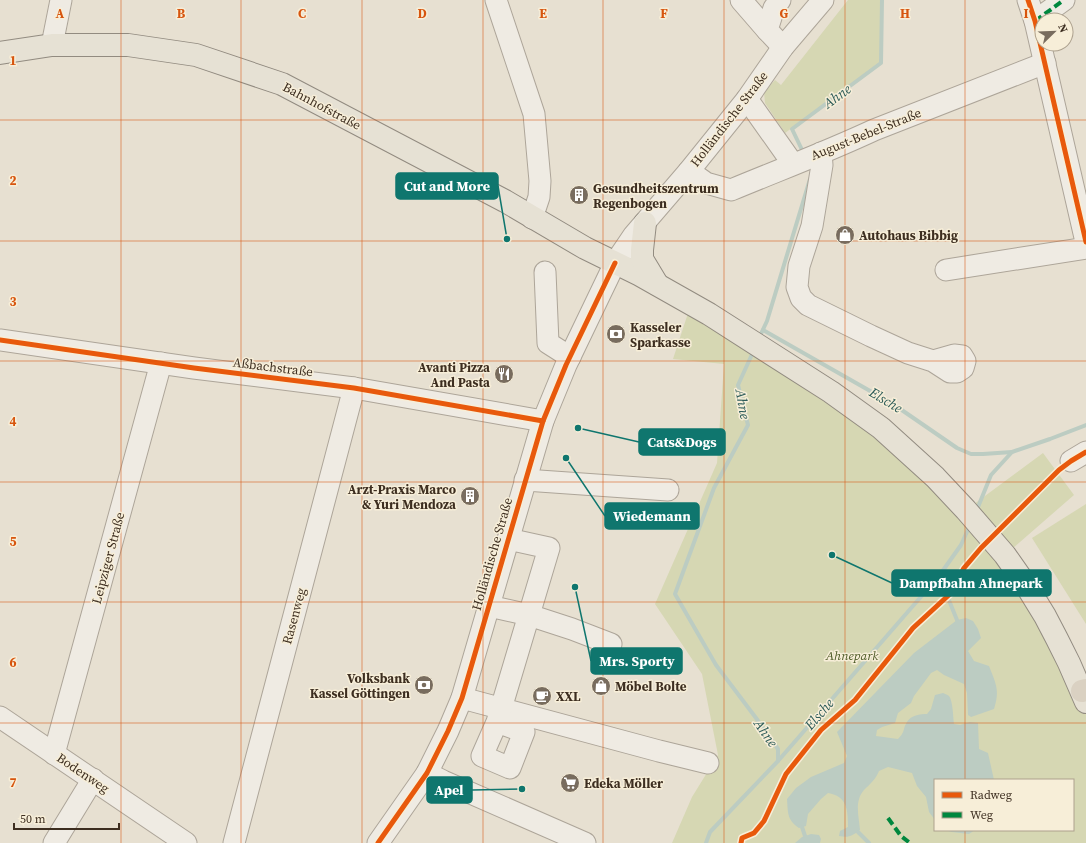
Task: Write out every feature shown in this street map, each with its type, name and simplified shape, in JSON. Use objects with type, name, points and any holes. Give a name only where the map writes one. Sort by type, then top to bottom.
[{"type":"main road","name":"Bahnhofstraße","points":[[0,53],[52,45],[128,45],[196,55],[282,84],[498,197],[585,248],[657,284],[743,335],[831,392],[881,428],[935,477],[966,510],[1004,555],[1026,585],[1045,616],[1085,694]]},
{"type":"main road","points":[[645,223],[642,260],[657,284]]},
{"type":"street","points":[[52,45],[61,0]]},
{"type":"street","points":[[496,0],[534,114],[540,181],[539,197],[532,218]]},
{"type":"street","points":[[741,0],[783,48]]},
{"type":"street","points":[[767,30],[774,8],[780,0]]},
{"type":"street","name":"Holländische Straße","points":[[378,843],[427,773],[448,731],[462,698],[543,421],[570,357],[615,264],[634,235],[689,171],[747,99],[783,48],[823,0]]},
{"type":"street","points":[[1028,0],[1034,18]]},
{"type":"street","points":[[1047,12],[1064,0]]},
{"type":"street","points":[[1042,52],[1082,206],[1086,242]]},
{"type":"street","name":"August-Bebel-Straße","points":[[689,171],[706,183],[731,190],[874,130],[1045,63]]},
{"type":"street","points":[[747,99],[807,158],[822,165],[812,226],[799,266],[797,287],[801,298],[808,305],[857,330],[933,361]]},
{"type":"street","points":[[946,270],[1086,248]]},
{"type":"street","points":[[545,272],[548,343],[570,357]]},
{"type":"street","name":"Aßbachstraße","points":[[0,340],[201,369],[354,388],[543,421]]},
{"type":"street","name":"Leipziger Straße","points":[[54,754],[161,363]]},
{"type":"street","name":"Rasenweg","points":[[234,843],[354,388]]},
{"type":"street","points":[[525,480],[668,490]]},
{"type":"street","points":[[499,715],[549,548],[508,539]]},
{"type":"street","points":[[489,606],[529,615],[611,644]]},
{"type":"street","points":[[462,698],[499,715],[708,763]]},
{"type":"street","name":"Bodenweg","points":[[0,717],[186,843]]},
{"type":"street","points":[[427,773],[585,843]]},
{"type":"street","points":[[54,843],[93,779]]},
{"type":"green space","points":[[848,0],[882,0],[881,63],[785,133],[765,103],[764,92],[775,80],[781,85]]},
{"type":"green space","name":"Ahnepark","points":[[691,304],[831,392],[966,510],[1043,453],[1074,495],[1005,555],[1086,702],[1086,843],[672,843],[692,797],[718,755],[702,674],[655,604],[717,463],[724,364],[673,359]]},
{"type":"green space","points":[[1086,504],[1086,624],[1032,538]]},
{"type":"shaded area","points":[[966,618],[973,621],[978,629],[981,638],[968,651],[974,661],[989,666],[997,692],[994,709],[971,717],[968,715],[967,693],[964,684],[944,675],[937,670],[931,673],[914,696],[911,703],[898,713],[895,723],[877,730],[876,736],[898,739],[909,720],[916,715],[927,714],[931,709],[935,695],[943,693],[950,698],[954,724],[960,725],[970,722],[978,723],[979,749],[988,753],[994,779],[934,779],[934,819],[929,812],[926,797],[917,786],[912,773],[888,767],[879,771],[875,779],[861,794],[858,804],[860,830],[855,834],[848,837],[839,836],[840,831],[848,827],[847,810],[843,801],[839,797],[828,793],[808,814],[806,826],[799,828],[795,825],[789,816],[787,799],[796,788],[811,777],[844,763],[847,756],[837,732],[914,653],[957,620]]},
{"type":"shaded area","points":[[948,831],[974,831],[969,834]]},
{"type":"shaded area","points":[[811,834],[819,835],[821,839],[820,843],[795,843],[802,837]]},
{"type":"waterway","name":"Ahne","points":[[804,154],[792,129],[881,63],[882,0]]},
{"type":"waterway","name":"Ahne","points":[[759,338],[767,321],[810,179]]},
{"type":"waterway","name":"Elsche","points":[[763,330],[893,404],[957,448],[971,454],[1012,452]]},
{"type":"waterway","name":"Ahne","points":[[706,843],[710,832],[778,761],[778,749],[716,665],[675,594],[714,488],[748,425],[738,385],[754,350]]},
{"type":"waterway","name":"Elsche","points":[[976,512],[991,475],[1012,452],[1086,425]]},
{"type":"waterway","name":"Elsche","points":[[957,620],[939,576],[961,545],[970,525]]},
{"type":"waterway","name":"Elsche","points":[[778,761],[939,576]]},
{"type":"waterway","points":[[802,827],[805,836]]},
{"type":"waterway","points":[[858,832],[869,843]]},
{"type":"marked path","points":[[1047,12],[1064,0]]},
{"type":"marked path","points":[[888,818],[901,836],[910,843]]},
{"type":"cycle path","points":[[1028,0],[1035,21],[1086,242]]},
{"type":"cycle path","points":[[378,843],[427,773],[448,731],[462,698],[543,421],[566,365],[615,263]]},
{"type":"cycle path","points":[[0,340],[194,368],[354,388],[543,421]]},
{"type":"cycle path","points":[[741,843],[742,838],[754,833],[764,821],[786,774],[821,730],[855,700],[913,628],[951,593],[964,568],[981,548],[1059,470],[1086,452]]},
{"type":"place","name":"Gesundheitszentrum Regenbogen","points":[[579,195]]},
{"type":"place","name":"Autohaus Bibbig","points":[[845,235]]},
{"type":"place","name":"Cut and More","points":[[507,239]]},
{"type":"place","name":"Kasseler Sparkasse","points":[[616,334]]},
{"type":"place","name":"Avanti Pizza And Pasta","points":[[504,374]]},
{"type":"place","name":"Cats&Dogs","points":[[578,428]]},
{"type":"place","name":"Wiedemann","points":[[566,458]]},
{"type":"place","name":"Arzt-Praxis Marco & Yuri Mendoza","points":[[470,496]]},
{"type":"place","name":"Dampfbahn Ahnepark","points":[[832,555]]},
{"type":"place","name":"Mrs. Sporty","points":[[575,587]]},
{"type":"place","name":"Volksbank Kassel Göttingen","points":[[424,685]]},
{"type":"place","name":"Möbel Bolte","points":[[601,686]]},
{"type":"place","name":"XXL","points":[[542,696]]},
{"type":"place","name":"Edeka Möller","points":[[570,783]]},
{"type":"place","name":"Apel","points":[[522,789]]}]
